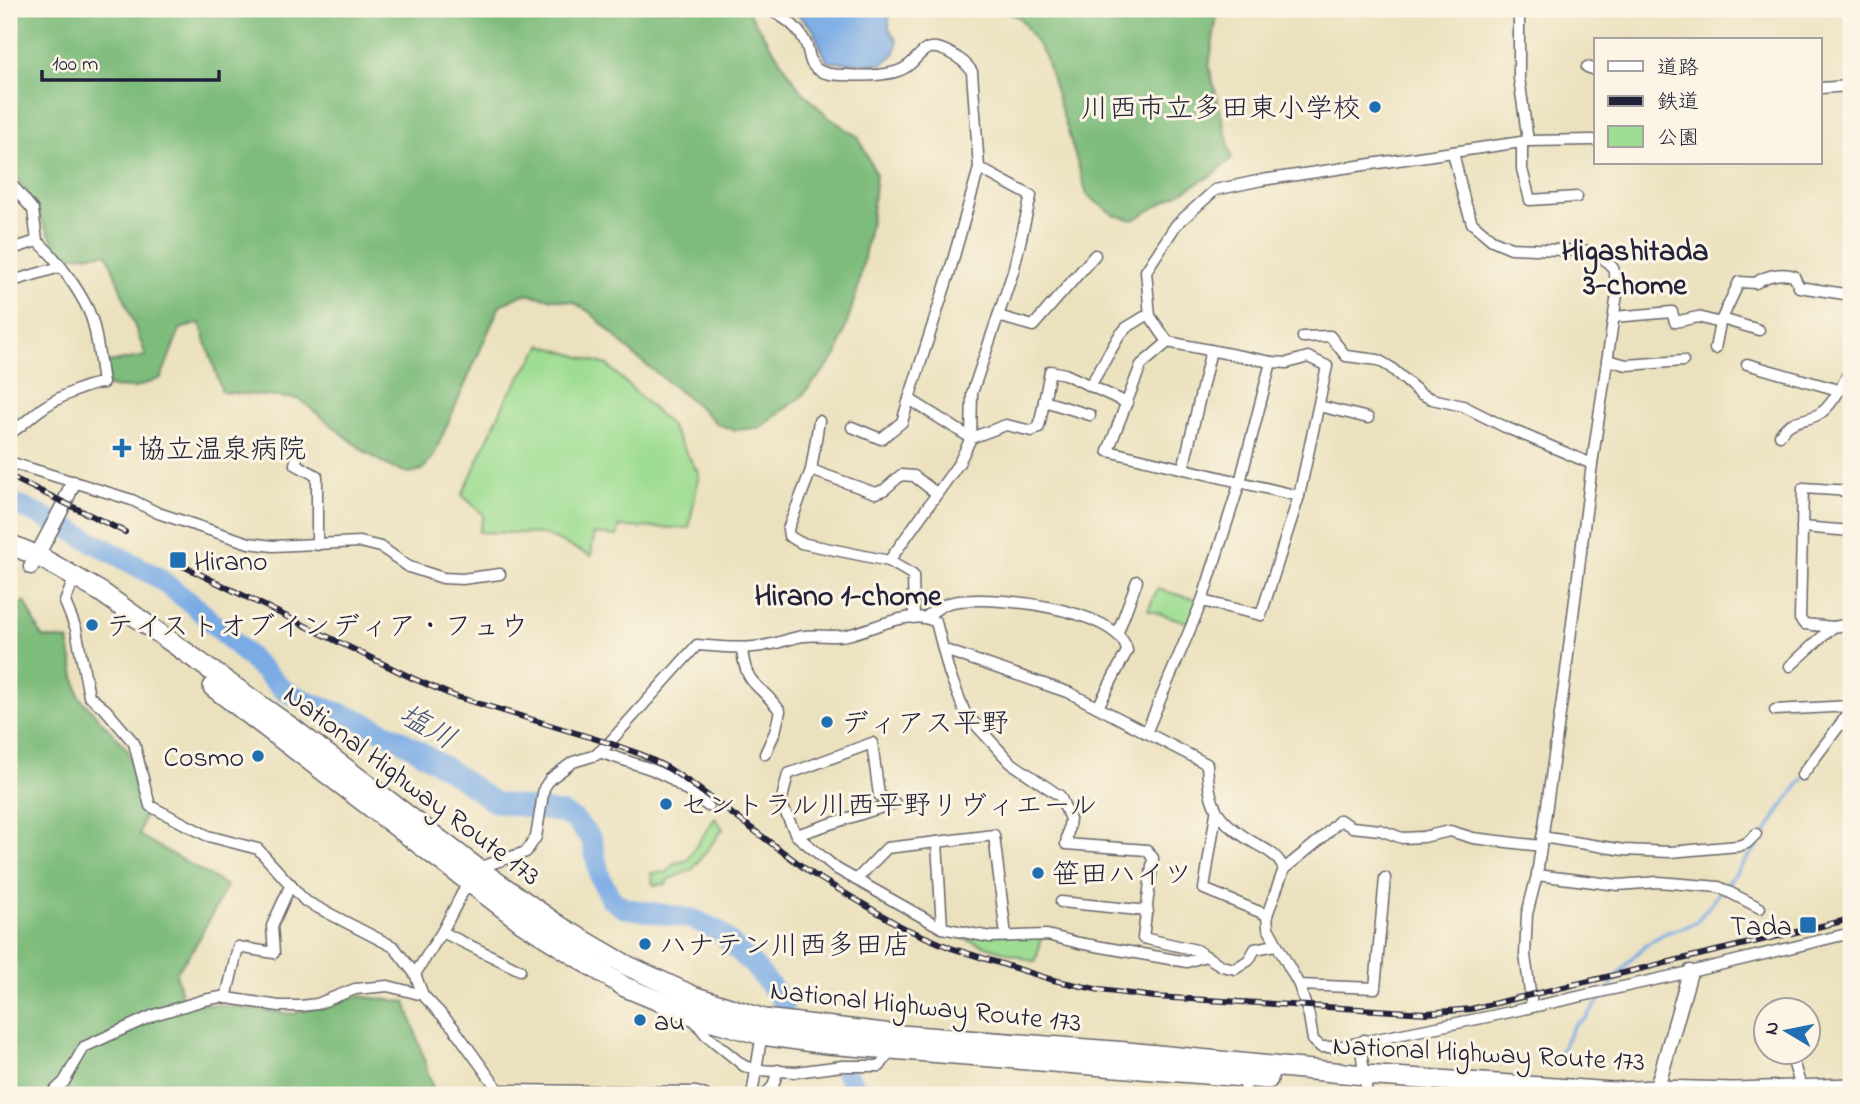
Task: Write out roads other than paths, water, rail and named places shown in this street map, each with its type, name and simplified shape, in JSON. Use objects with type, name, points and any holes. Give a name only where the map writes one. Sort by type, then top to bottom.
[{"type":"highway","name":"National Highway Route 173","points":[[9,544],[35,562],[73,582],[475,877],[628,966],[763,1027]]},
{"type":"highway","name":"National Highway Route 173","points":[[9,558],[35,562]]},
{"type":"highway","name":"National Highway Route 173","points":[[475,877],[523,923],[625,987],[695,1016],[763,1027],[827,1044],[896,1042],[1246,1079],[1366,1085],[1655,1093],[1851,1088]]},
{"type":"highway","name":"National Highway Route 173","points":[[1366,1085],[1496,1095]]},
{"type":"main road","points":[[35,562],[73,482]]},
{"type":"main road","points":[[1655,1093],[1690,972]]},
{"type":"street","points":[[767,9],[782,15],[800,33],[807,45],[812,65],[822,72],[870,76],[896,72],[910,65],[927,47],[936,46],[956,56],[968,65],[972,72],[979,168],[902,422],[881,439],[852,427]]},
{"type":"street","points":[[1519,9],[1519,78],[1525,142],[1522,169],[1530,200],[1577,197]]},
{"type":"street","points":[[1822,88],[1851,86]]},
{"type":"street","points":[[1202,601],[1261,615],[1299,496],[1327,366],[1308,357],[1287,363],[1271,362],[1168,342],[1150,316],[1146,271],[1176,225],[1215,190],[1262,180],[1525,142],[1593,140]]},
{"type":"street","points":[[1453,152],[1472,222],[1492,240],[1511,248],[1588,251],[1602,257],[1613,268],[1618,288],[1542,842],[1527,914],[1526,942],[1532,1007]]},
{"type":"street","points":[[890,561],[959,463],[971,438],[972,393],[1013,272],[1031,196],[979,168]]},
{"type":"street","points":[[9,181],[33,210],[37,241],[47,249],[60,267],[92,320],[103,383],[94,384],[48,405],[24,426],[9,434]]},
{"type":"street","points":[[9,250],[37,241]]},
{"type":"street","points":[[998,316],[1033,326],[1095,255]]},
{"type":"street","points":[[9,282],[60,267]]},
{"type":"street","points":[[1715,349],[1721,321],[1739,282],[1756,283],[1764,277],[1787,274],[1794,276],[1799,288],[1851,295]]},
{"type":"street","points":[[1614,317],[1672,312],[1675,321],[1698,317],[1759,330]]},
{"type":"street","points":[[1090,386],[1119,336],[1126,328],[1144,317]]},
{"type":"street","points":[[1303,337],[1330,335],[1346,356],[1378,360],[1421,394],[1463,406],[1592,464]]},
{"type":"street","points":[[1168,342],[1141,365],[1108,451],[1299,496]]},
{"type":"street","points":[[1183,469],[1211,350]]},
{"type":"street","points":[[1607,360],[1627,365],[1683,361]]},
{"type":"street","points":[[1146,733],[1202,601],[1240,482],[1271,362]]},
{"type":"street","points":[[1747,364],[1838,390]]},
{"type":"street","points":[[1780,435],[1798,419],[1824,411],[1849,377],[1851,365]]},
{"type":"street","points":[[971,438],[1006,425],[1032,431],[1039,427],[1050,371],[1065,374],[1126,403]]},
{"type":"street","points":[[909,399],[971,438]]},
{"type":"street","points":[[1044,401],[1090,415]]},
{"type":"street","points":[[1320,406],[1368,418]]},
{"type":"street","points":[[819,421],[811,470],[788,529],[789,536],[801,543],[890,561],[913,575],[920,617]]},
{"type":"street","points":[[298,454],[295,464],[317,476],[317,545]]},
{"type":"street","points":[[9,462],[132,500],[205,530],[249,543],[273,546],[360,542],[381,547],[409,567],[443,579],[500,575]]},
{"type":"street","points":[[811,470],[875,493],[884,491],[901,475],[914,475],[936,493]]},
{"type":"street","points":[[1851,491],[1803,488],[1800,619],[1804,624],[1833,627],[1851,624]]},
{"type":"street","points":[[1802,527],[1851,531]]},
{"type":"street","points":[[1118,632],[1137,581]]},
{"type":"street","points":[[73,582],[65,602],[76,629],[89,696],[106,710],[134,743],[150,806],[208,836],[258,849],[304,901],[394,947],[415,974],[423,995],[453,1027],[501,1093],[705,1095]]},
{"type":"street","points":[[415,974],[475,877],[487,865],[526,852],[536,837],[544,788],[550,779],[573,762],[599,752],[628,724],[697,645],[742,649],[771,645],[803,636],[846,635],[920,617],[947,603],[963,601],[1042,605],[1062,609],[1118,632],[1126,645],[1127,651],[1098,707]]},
{"type":"street","points":[[920,617],[936,622],[949,672],[965,713],[1010,762],[1060,796],[1070,819],[1066,844],[1147,850],[1153,858],[1143,938],[1196,950],[1222,966],[1235,969],[1249,960],[1255,949],[1276,945]]},
{"type":"street","points":[[1790,666],[1833,627]]},
{"type":"street","points":[[742,649],[744,669],[750,681],[769,696],[779,711],[775,732],[765,754]]},
{"type":"street","points":[[945,650],[1070,693],[1208,764],[1210,796],[1216,813],[1253,842],[1278,856],[1284,869]]},
{"type":"street","points":[[1775,710],[1851,708]]},
{"type":"street","points":[[1802,775],[1851,708]]},
{"type":"street","points":[[796,835],[895,803],[879,795],[872,743],[788,774],[781,803],[796,835],[837,869],[942,928],[990,937],[1047,935],[1187,962],[1205,957]]},
{"type":"street","points":[[599,752],[668,777],[708,806]]},
{"type":"street","points":[[1216,813],[1204,889],[1267,915]]},
{"type":"street","points":[[1756,834],[1747,844],[1670,852],[1473,838],[1450,831],[1402,838],[1380,830],[1352,828],[1340,820],[1284,869],[1267,915],[1268,928],[1299,985],[1313,1040],[1321,1047],[1337,1047],[1532,1007],[1851,933]]},
{"type":"street","points":[[856,880],[887,848],[994,835],[1006,936]]},
{"type":"street","points":[[937,842],[942,928]]},
{"type":"street","points":[[1537,875],[1618,885],[1658,881],[1718,887],[1755,901]]},
{"type":"street","points":[[1299,985],[1375,988],[1385,878]]},
{"type":"street","points":[[226,998],[238,947],[274,953],[272,926],[291,884]]},
{"type":"street","points":[[1061,902],[1148,911]]},
{"type":"street","points":[[442,932],[520,970]]},
{"type":"street","points":[[50,1095],[64,1082],[84,1047],[153,1015],[204,1000],[226,998],[279,1006],[301,1006],[317,1004],[355,989],[388,986],[423,995]]},
{"type":"street","points":[[693,996],[695,1021],[706,1035],[744,1066],[757,1070],[796,1072],[842,1066],[880,1066],[896,1042]]},
{"type":"street","points":[[752,1095],[763,1027]]},
{"type":"street","points":[[1364,1040],[1362,1057],[1366,1085]]},
{"type":"street","points":[[1794,1066],[1802,1090]]},
{"type":"street","points":[[765,1095],[773,1086],[778,1070]]},
{"type":"water","points":[[792,9],[889,9],[889,29],[897,41],[895,53],[882,64],[827,62],[813,29]]},
{"type":"waterway","name":"塩川","points":[[9,501],[69,529],[157,577],[196,607],[285,691],[399,739],[494,802],[562,813],[575,820],[592,840],[600,877],[611,899],[624,908],[693,919],[718,931],[752,964],[785,1003]]},
{"type":"waterway","points":[[1843,620],[1851,618]]},
{"type":"waterway","points":[[1610,986],[1649,943],[1697,921],[1759,844],[1803,779]]},
{"type":"waterway","points":[[1555,1063],[1574,1025],[1585,1019],[1603,995]]},
{"type":"waterway","name":"塩川","points":[[846,1073],[860,1095]]},
{"type":"railway","points":[[9,476],[125,532]]},
{"type":"railway","points":[[177,563],[454,696],[609,743],[668,768],[811,873],[902,927],[951,948],[1053,980],[1100,990],[1155,997],[1427,1013],[1471,1009],[1851,919]]},
{"type":"place","name":"川西市立多田東小学校","points":[[1375,107]]},
{"type":"place","name":"協立温泉病院","points":[[122,448]]},
{"type":"place","name":"Hirano","points":[[178,560]]},
{"type":"place","name":"テイストオブインディア・フュウ","points":[[92,625]]},
{"type":"place","name":"ディアス平野","points":[[827,722]]},
{"type":"place","name":"Cosmo","points":[[258,756]]},
{"type":"place","name":"セントラル川西平野リヴィエール","points":[[666,804]]},
{"type":"place","name":"笹田ハイツ","points":[[1038,873]]},
{"type":"place","name":"Tada","points":[[1808,925]]},
{"type":"place","name":"ハナテン川西多田店","points":[[645,944]]},
{"type":"place","name":"au","points":[[640,1020]]},
{"type":"district","name":"Higashitada 3-chome","points":[[1635,267]]},
{"type":"district","name":"Hirano 1-chome","points":[[848,595]]}]
